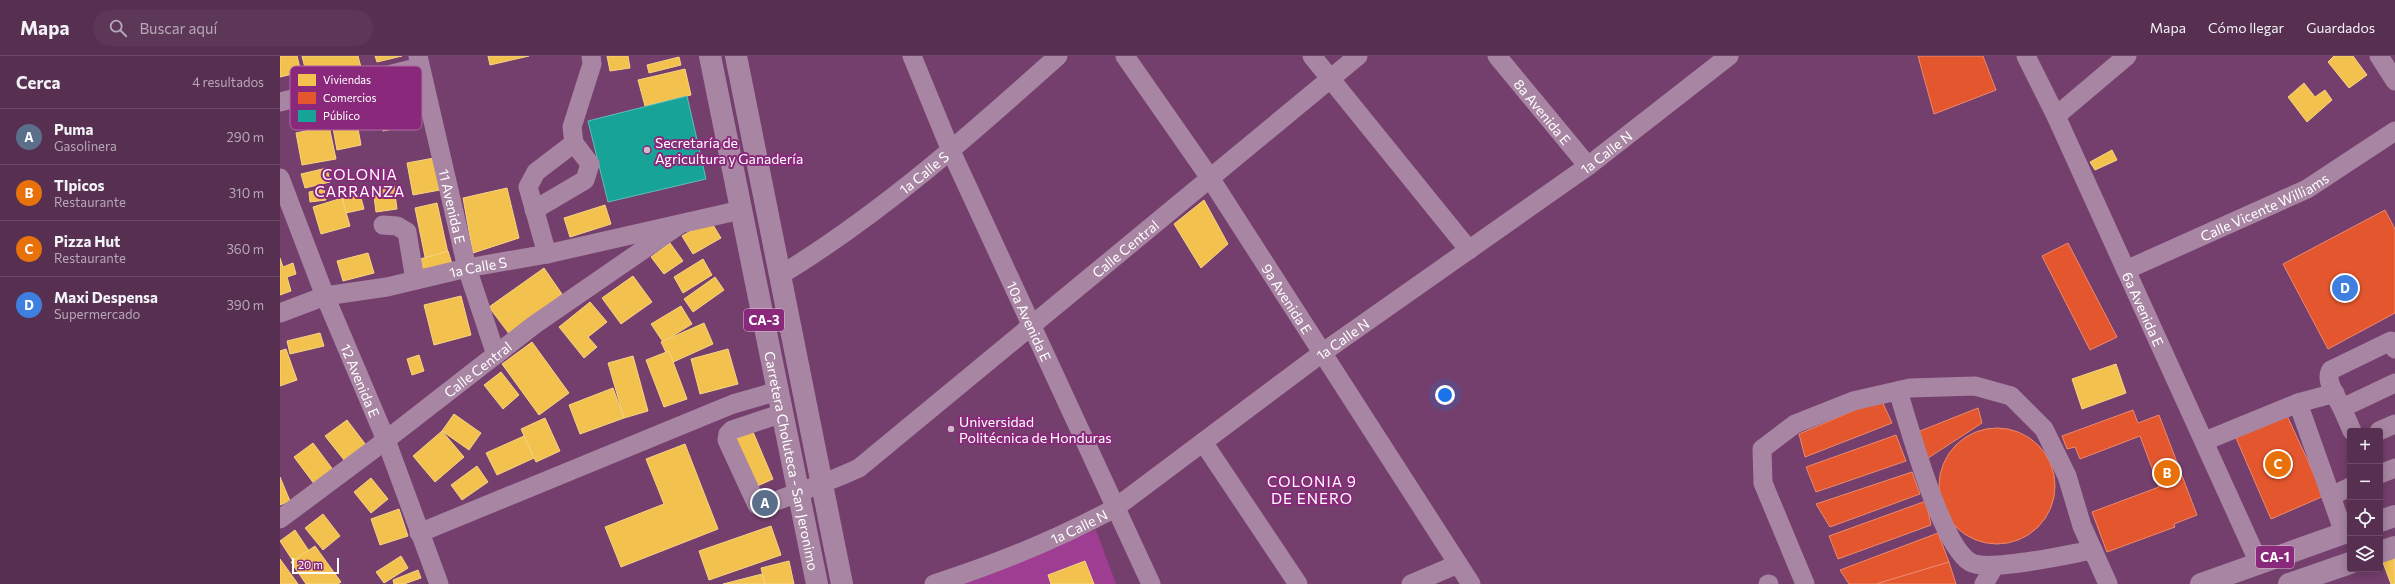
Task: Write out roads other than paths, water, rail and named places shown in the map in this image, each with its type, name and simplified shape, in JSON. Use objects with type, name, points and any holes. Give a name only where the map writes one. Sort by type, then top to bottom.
[{"type":"highway","name":"Carretera Choluteca - San Jeronimo","points":[[710,56],[817,584]]},
{"type":"highway","name":"Carretera Choluteca - San Jeronimo","points":[[736,56],[842,584]]},
{"type":"highway","points":[[2383,520],[2395,516]]},
{"type":"highway","name":"CA-1","points":[[2201,584],[2347,532]]},
{"type":"highway","points":[[2383,551],[2395,547]]},
{"type":"highway","name":"CA-1","points":[[2302,582],[2347,563]]},
{"type":"street","points":[[534,210],[585,180],[590,164],[574,143],[572,127],[592,64],[591,56]]},
{"type":"street","name":"10a Avenida E","points":[[912,56],[951,151],[1033,324],[1115,508],[1151,584]]},
{"type":"street","name":"1a Calle S","points":[[779,276],[822,250],[951,151],[1058,56]]},
{"type":"street","name":"9a Avenida E","points":[[1125,56],[1210,178],[1471,584]]},
{"type":"street","points":[[1312,56],[1469,250]]},
{"type":"street","name":"Calle Central","points":[[760,421],[732,430],[728,434],[727,440],[753,501],[757,505],[762,506],[799,491],[822,485],[859,468],[1358,56]]},
{"type":"street","name":"8a Avenida E","points":[[1497,56],[1588,166]]},
{"type":"street","name":"1a Calle N","points":[[934,584],[965,574],[1078,528],[1115,508],[1322,353],[1588,166],[1729,56]]},
{"type":"street","name":"6a Avenida E","points":[[2026,56],[2056,116],[2260,563]]},
{"type":"street","points":[[2056,116],[2127,56]]},
{"type":"street","points":[[2379,56],[2395,81]]},
{"type":"street","points":[[405,66],[419,62]]},
{"type":"street","name":"11 Avenida E","points":[[422,75],[467,268],[496,355]]},
{"type":"street","points":[[280,102],[290,99]]},
{"type":"street","name":"Calle Vicente Williams","points":[[2126,270],[2307,188],[2395,131]]},
{"type":"street","points":[[547,254],[528,187],[536,172],[574,143]]},
{"type":"street","name":"12 Avenida E","points":[[280,178],[325,296],[386,440],[439,584]]},
{"type":"street","name":"1a Calle S","points":[[280,313],[325,296],[387,287],[467,268],[547,254],[741,210]]},
{"type":"street","points":[[384,224],[397,226],[407,232],[415,280]]},
{"type":"street","name":"Calle Central","points":[[280,519],[386,440],[534,325],[679,225]]},
{"type":"street","points":[[2351,428],[2329,380],[2329,374],[2332,370],[2394,343]]},
{"type":"street","points":[[2205,442],[2298,403],[2338,401],[2395,383]]},
{"type":"street","points":[[1805,584],[1763,483],[1762,449],[1795,424],[1853,401],[1910,388],[1975,386],[2011,396],[2044,430],[2067,476],[2082,526],[2108,584]]},
{"type":"street","points":[[420,533],[733,404],[778,391]]},
{"type":"street","points":[[1898,391],[1928,489],[1956,549],[1971,563],[1994,566],[2093,550]]},
{"type":"street","points":[[754,398],[760,421],[783,413]]},
{"type":"street","points":[[2298,403],[2331,496],[2347,532]]},
{"type":"street","points":[[2383,429],[2395,424]]},
{"type":"street","points":[[1203,442],[1298,584]]},
{"type":"street","points":[[2383,473],[2395,468]]},
{"type":"street","points":[[2331,496],[2347,488]]},
{"type":"street","points":[[1411,584],[1458,564]]},
{"type":"street","points":[[1984,584],[1994,566]]},
{"type":"place","name":"Secretaría de Agricultura y Ganadería","points":[[647,150]]},
{"type":"place","name":"Maxi Despensa","points":[[2345,288]]},
{"type":"place","name":"Universidad Politécnica de Honduras","points":[[951,429]]},
{"type":"place","name":"Pizza Hut","points":[[2278,464]]},
{"type":"place","name":"TIpicos","points":[[2167,473]]},
{"type":"place","name":"Puma","points":[[765,503]]},
{"type":"district","name":"COLONIA CARRANZA","points":[[360,182]]},
{"type":"district","name":"COLONIA 9 DE ENERO","points":[[1312,490]]}]
